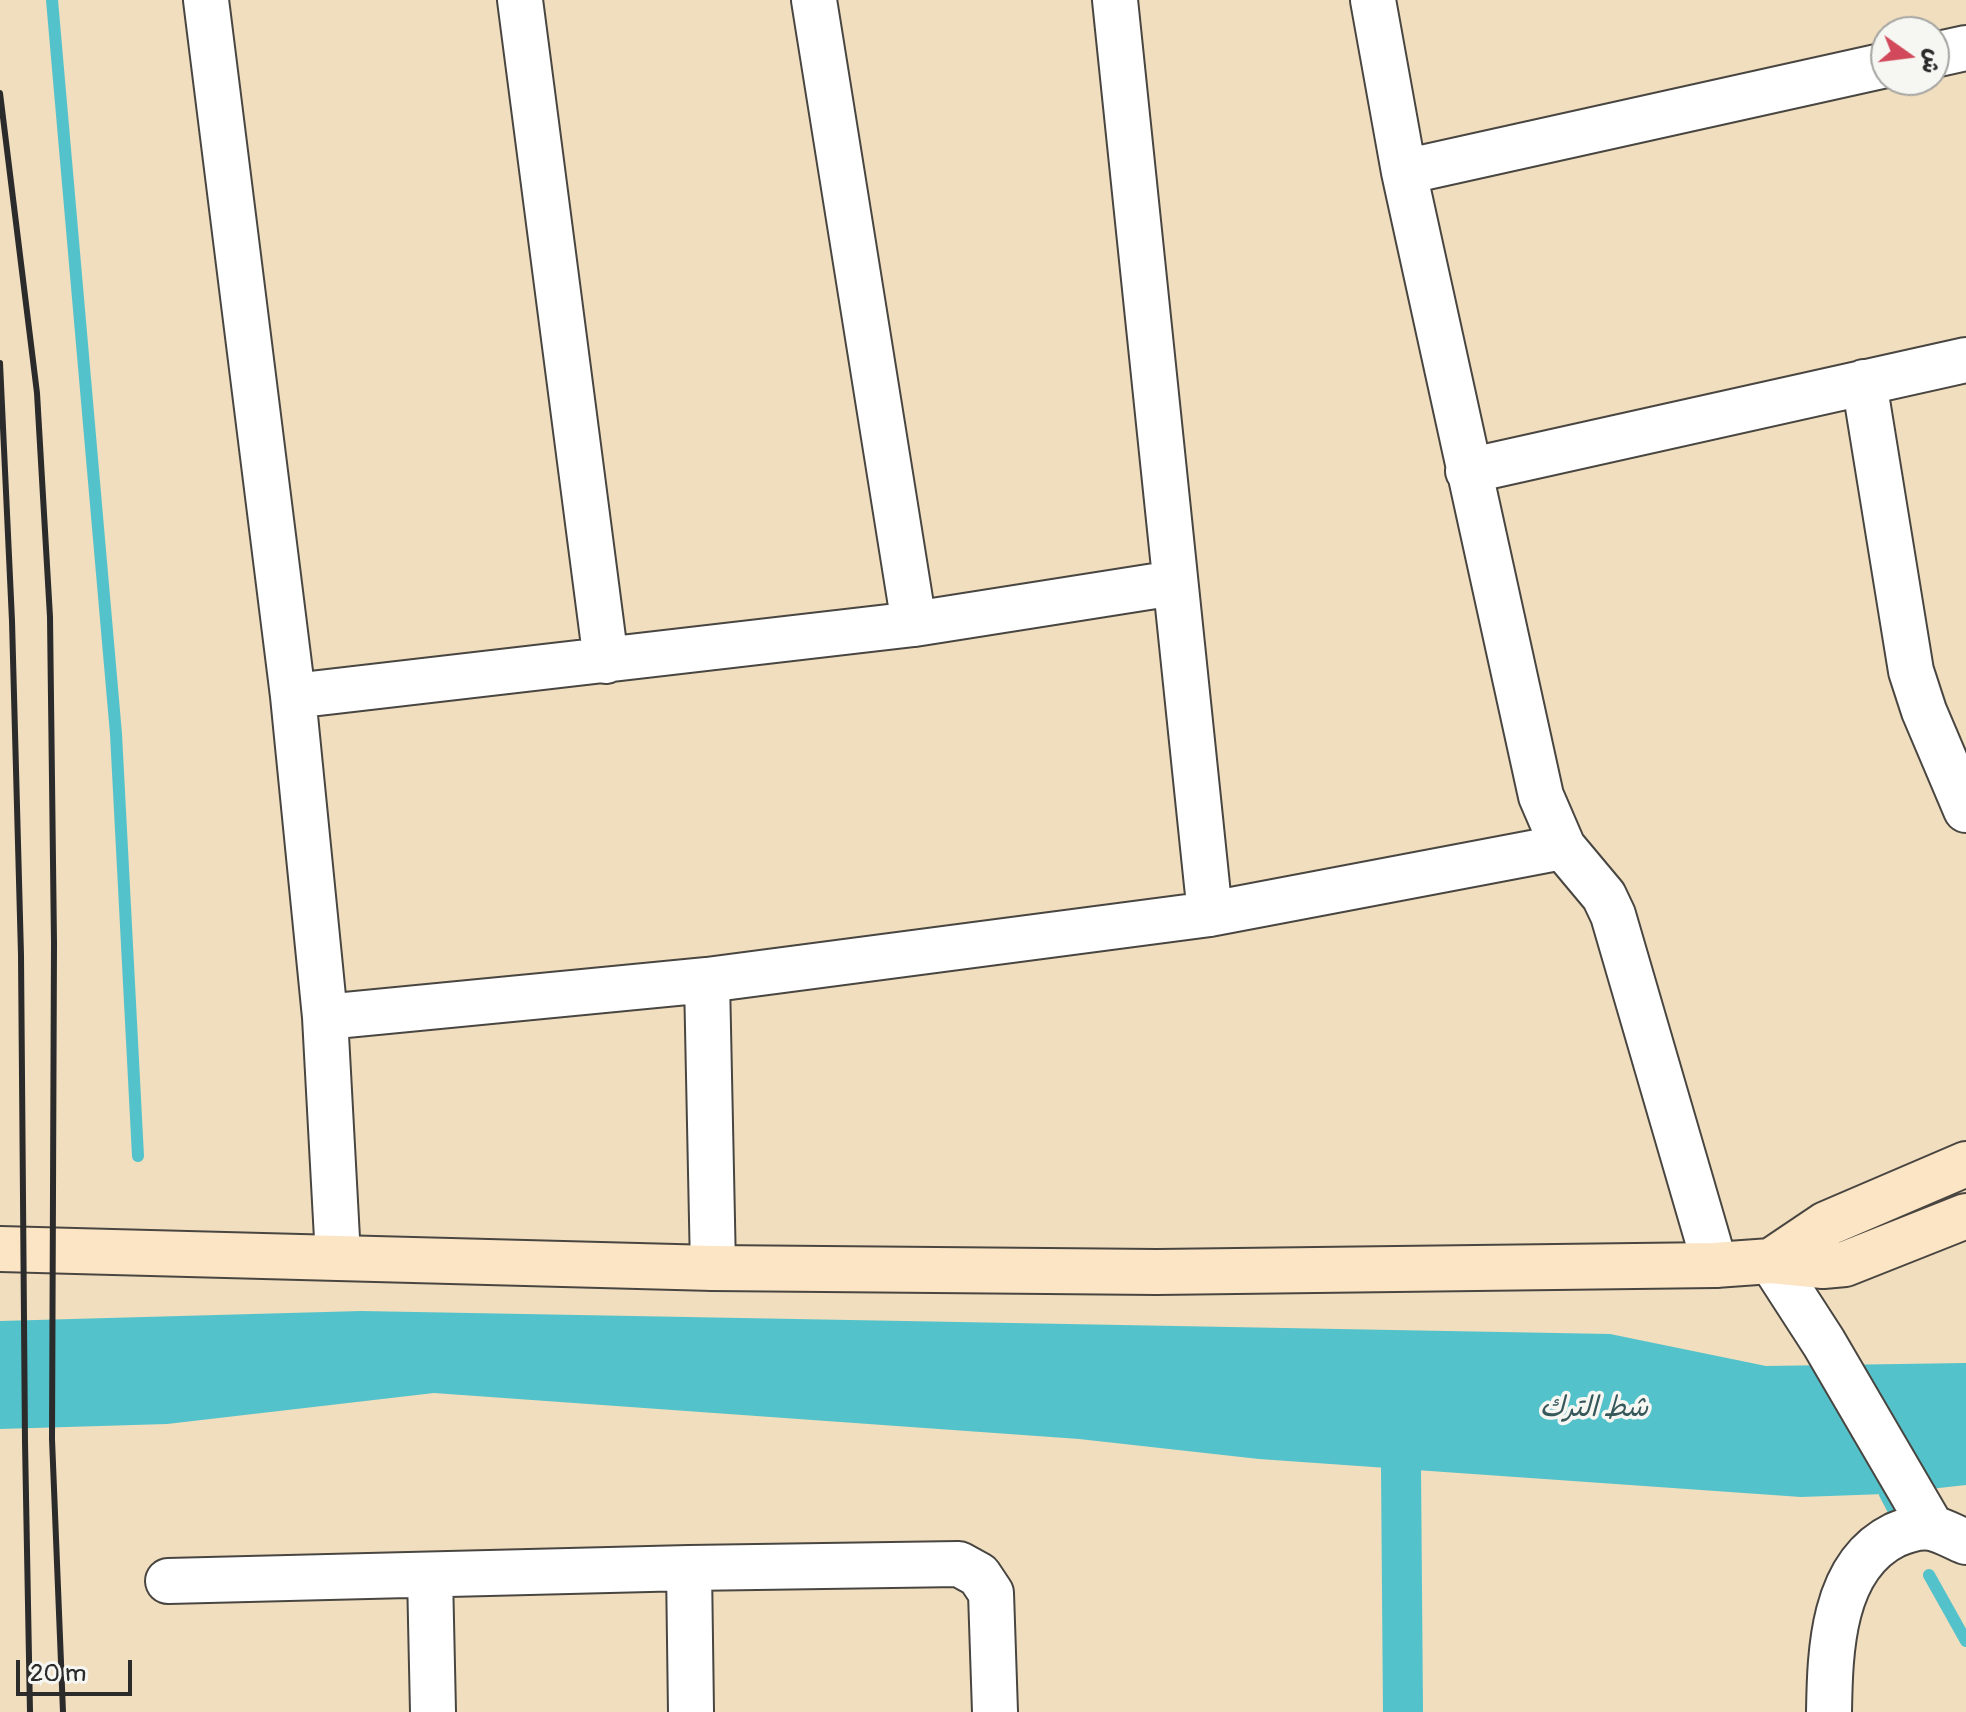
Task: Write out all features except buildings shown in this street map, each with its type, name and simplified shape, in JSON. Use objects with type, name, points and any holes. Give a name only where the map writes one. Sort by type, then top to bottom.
[{"type":"street","points":[[206,0],[293,696],[325,1017],[338,1257]]},
{"type":"street","points":[[520,0],[606,661]]},
{"type":"street","points":[[814,0],[914,624]]},
{"type":"street","points":[[1115,0],[1210,914]]},
{"type":"street","points":[[1373,0],[1404,172],[1541,796],[1563,847],[1604,896],[1613,915],[1715,1265]]},
{"type":"street","points":[[1404,172],[1870,69]]},
{"type":"street","points":[[1468,471],[1966,360]]},
{"type":"street","points":[[1864,382],[1911,671],[1924,711],[1966,810]]},
{"type":"street","points":[[293,696],[914,624],[1174,583]]},
{"type":"street","points":[[325,1017],[707,980],[1210,914],[1563,847]]},
{"type":"street","points":[[707,980],[713,1268]]},
{"type":"street","points":[[1771,1261],[1826,1224],[1966,1164]]},
{"type":"street","points":[[0,1249],[713,1268],[1157,1272],[1715,1265],[1771,1261],[1823,1266],[1845,1264],[1966,1216]]},
{"type":"street","points":[[1771,1261],[1898,1467],[1949,1535]]},
{"type":"street","points":[[1829,1712],[1834,1633],[1843,1595],[1860,1564],[1883,1541],[1909,1528],[1949,1535]]},
{"type":"street","points":[[168,1581],[959,1564],[979,1575],[991,1593],[995,1712]]},
{"type":"street","points":[[689,1568],[691,1712]]},
{"type":"street","points":[[430,1575],[433,1712]]},
{"type":"water","name":"شط الترك","points":[[361,1311],[1610,1334],[1766,1366],[1966,1363],[1966,1485],[1885,1494],[1801,1497],[1259,1459],[1079,1439],[434,1393],[167,1424],[0,1429],[0,1321]]},
{"type":"waterway","points":[[52,0],[116,734],[138,1156]]},
{"type":"waterway","points":[[1401,1468],[1403,1712]]},
{"type":"waterway","points":[[1885,1494],[1898,1519]]},
{"type":"waterway","points":[[1929,1575],[1966,1641]]},
{"type":"railway","points":[[0,93],[37,393],[50,617],[54,943],[52,1439],[63,1712]]},
{"type":"railway","points":[[0,363],[12,621],[21,955],[30,1712]]}]
